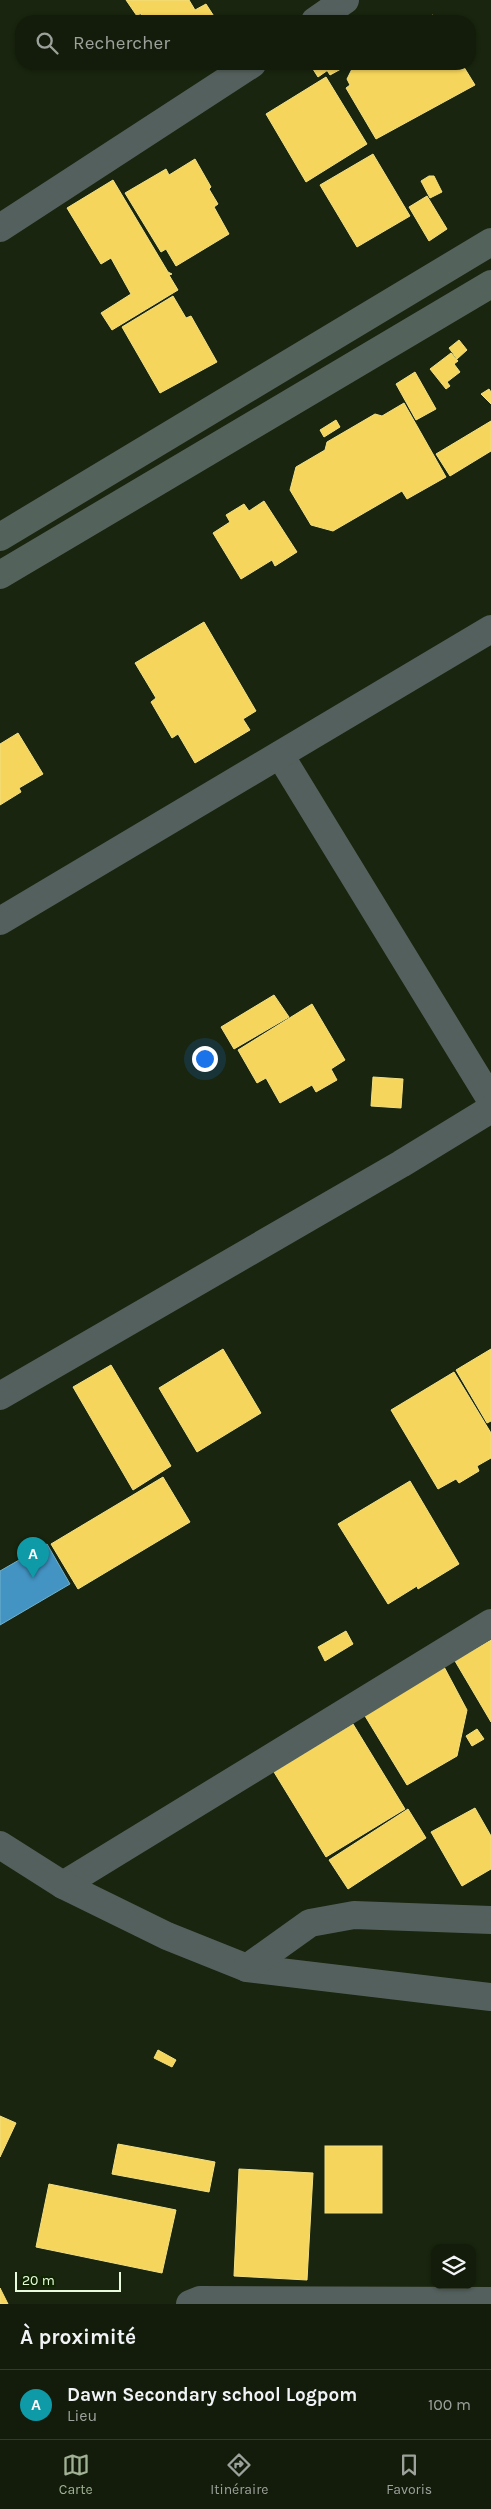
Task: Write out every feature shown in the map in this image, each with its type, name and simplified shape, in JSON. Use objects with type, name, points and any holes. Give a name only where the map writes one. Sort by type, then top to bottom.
[{"type":"main road","points":[[0,539],[491,242]]},
{"type":"main road","points":[[9,570],[491,284]]},
{"type":"street","points":[[324,15],[345,0]]},
{"type":"street","points":[[0,228],[243,70]]},
{"type":"street","points":[[0,539],[9,570]]},
{"type":"street","points":[[0,921],[491,629]]},
{"type":"street","points":[[280,755],[491,1100]]},
{"type":"street","points":[[0,1396],[402,1164],[491,1109]]},
{"type":"street","points":[[63,1885],[491,1623]]},
{"type":"street","points":[[0,1845],[63,1885],[167,1936],[247,1968],[491,1997]]},
{"type":"street","points":[[247,1968],[310,1923],[354,1914],[491,1920]]},
{"type":"street","points":[[190,2304],[200,2300],[491,2301]]},
{"type":"building: Logements","points":[[126,0],[189,0],[195,10],[206,4],[213,15],[141,15],[141,13],[136,15]]},
{"type":"building: Logements","points":[[314,70],[328,70],[318,77]]},
{"type":"building: Logements","points":[[327,70],[339,70],[330,75]]},
{"type":"building: Logements","points":[[352,70],[466,70],[475,85],[376,139],[346,88],[350,85],[347,79]]},
{"type":"building: Logements","points":[[326,77],[367,144],[306,182],[266,114]]},
{"type":"building: Logements","points":[[373,154],[410,216],[357,247],[320,185]]},
{"type":"building: Logements","points":[[195,159],[211,187],[209,189],[218,204],[214,207],[229,234],[176,266],[166,249],[161,252],[125,193],[166,169],[169,175]]},
{"type":"building: Logements","points":[[429,176],[434,176],[442,192],[430,198],[421,181]]},
{"type":"building: Logements","points":[[113,180],[168,272],[172,274],[169,275],[178,290],[112,330],[101,313],[131,294],[111,258],[101,264],[67,208]]},
{"type":"building: Logements","points":[[427,196],[447,229],[429,241],[409,207]]},
{"type":"building: Logements","points":[[173,296],[186,318],[191,316],[217,362],[160,393],[122,327]]},
{"type":"building: Logements","points":[[459,340],[467,350],[457,359],[449,348]]},
{"type":"building: Logements","points":[[451,353],[458,361],[454,364],[460,372],[447,382],[450,386],[446,389],[430,369]]},
{"type":"building: Logements","points":[[415,372],[436,409],[416,420],[396,384]]},
{"type":"building: Logements","points":[[489,389],[491,392],[491,404],[481,394]]},
{"type":"building: Logements","points":[[404,403],[446,477],[407,499],[402,491],[333,531],[311,525],[290,490],[296,467],[325,450],[327,442],[375,414],[382,416]]},
{"type":"building: Logements","points":[[336,420],[340,427],[324,437],[320,430]]},
{"type":"building: Logements","points":[[491,421],[491,451],[450,476],[436,454]]},
{"type":"building: Logements","points":[[264,501],[297,552],[275,566],[272,560],[241,579],[213,533],[230,522],[226,515],[244,504],[249,511]]},
{"type":"building: Logements","points":[[204,622],[256,711],[243,719],[250,730],[195,763],[178,734],[172,738],[151,702],[156,698],[135,663]]},
{"type":"building: Logements","points":[[18,733],[43,774],[19,788],[21,792],[0,805],[0,744]]},
{"type":"building: Logements","points":[[274,995],[289,1017],[234,1049],[221,1027]]},
{"type":"building: Logements","points":[[312,1004],[345,1060],[331,1069],[337,1080],[316,1092],[312,1085],[280,1103],[266,1078],[257,1083],[238,1050]]},
{"type":"building: Logements","points":[[373,1077],[403,1079],[401,1108],[371,1106]]},
{"type":"building: Logements","points":[[223,1349],[261,1413],[197,1452],[159,1388]]},
{"type":"building: Logements","points":[[491,1349],[491,1421],[487,1423],[456,1370]]},
{"type":"building: Logements","points":[[111,1365],[171,1466],[133,1490],[73,1387]]},
{"type":"building: Logements","points":[[454,1372],[491,1433],[491,1458],[477,1466],[479,1471],[459,1483],[456,1479],[438,1489],[391,1410]]},
{"type":"building: Logements","points":[[163,1477],[190,1522],[78,1589],[51,1544]]},
{"type":"building: Logements","points":[[410,1481],[459,1564],[418,1589],[417,1586],[388,1604],[338,1524]]},
{"type":"building: Logements","points":[[346,1631],[353,1644],[325,1661],[318,1647]]},
{"type":"building: Logements","points":[[491,1640],[491,1722],[455,1661]]},
{"type":"building: Logements","points":[[442,1663],[467,1710],[457,1756],[407,1785],[362,1711]]},
{"type":"building: Logements","points":[[353,1724],[405,1809],[326,1857],[274,1772]]},
{"type":"building: Logements","points":[[477,1729],[484,1739],[472,1746],[466,1736]]},
{"type":"building: Logements","points":[[475,1808],[491,1836],[491,1869],[462,1886],[431,1832]]},
{"type":"building: Logements","points":[[408,1809],[426,1838],[348,1889],[329,1860]]},
{"type":"building: Logements","points":[[158,2050],[176,2060],[172,2067],[154,2058]]},
{"type":"building: Logements","points":[[0,2116],[16,2123],[0,2157]]},
{"type":"building: Logements","points":[[118,2144],[215,2162],[209,2192],[112,2174]]},
{"type":"building: Logements","points":[[325,2146],[382,2146],[382,2213],[325,2213]]},
{"type":"building: Logements","points":[[239,2169],[313,2173],[307,2280],[234,2276]]},
{"type":"building: Logements","points":[[49,2184],[176,2210],[162,2273],[36,2247]]},
{"type":"building: Logements","points":[[0,2288],[8,2304],[0,2304]]},
{"type":"building: Écoles","points":[[47,1544],[70,1584],[0,1625],[0,1571]]},
{"type":"place","name":"Dawn Secondary school Logpom","points":[[33,1578]]}]
